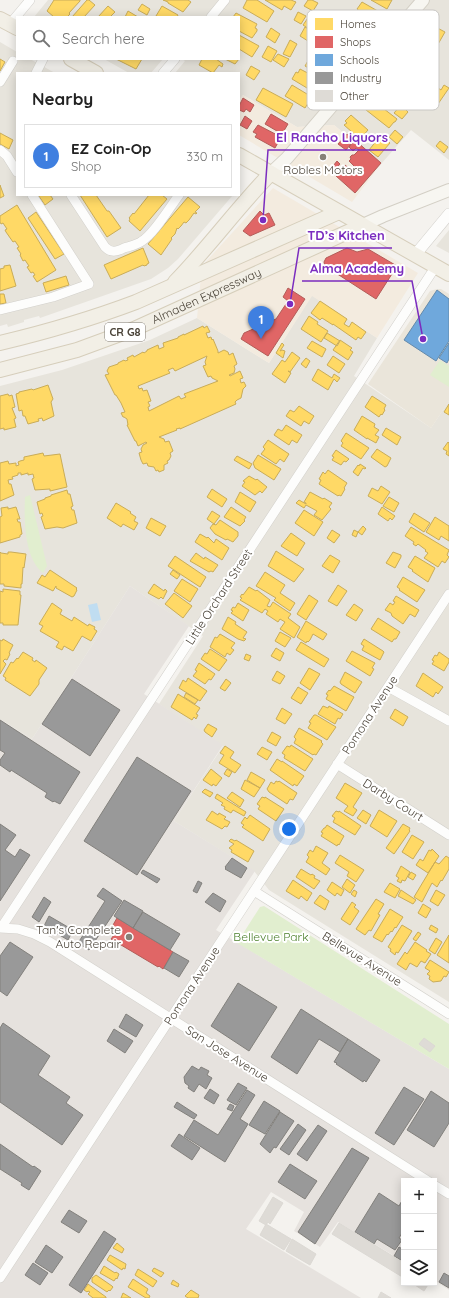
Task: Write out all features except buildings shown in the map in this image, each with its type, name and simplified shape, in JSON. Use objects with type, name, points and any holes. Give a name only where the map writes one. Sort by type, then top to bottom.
[{"type":"main road","points":[[414,10],[423,0]]},
{"type":"main road","points":[[73,60],[94,72]]},
{"type":"main road","points":[[169,288],[194,262],[255,190],[287,158],[328,110]]},
{"type":"main road","points":[[240,156],[449,274]]},
{"type":"main road","points":[[363,225],[449,190]]},
{"type":"main road","name":"Almaden Expressway","points":[[0,343],[58,329],[102,315],[169,288],[339,212]]},
{"type":"main road","name":"Almaden Expressway","points":[[0,370],[77,350],[134,329],[363,225]]},
{"type":"street","points":[[9,24],[30,0]]},
{"type":"street","points":[[212,16],[225,0]]},
{"type":"street","points":[[36,72],[42,60]]},
{"type":"street","points":[[164,72],[174,60]]},
{"type":"street","points":[[0,82],[13,61]]},
{"type":"street","points":[[0,150],[7,156],[16,170]]},
{"type":"street","points":[[0,310],[53,297],[89,284],[33,196]]},
{"type":"street","points":[[71,196],[105,247],[110,251],[119,250],[141,242],[148,237],[178,196]]},
{"type":"street","points":[[416,254],[449,214]]},
{"type":"street","name":"Little Orchard Street","points":[[1,928],[436,266]]},
{"type":"street","name":"Pomona Avenue","points":[[0,1278],[449,594]]},
{"type":"street","points":[[388,687],[449,721]]},
{"type":"street","name":"Darby Court","points":[[337,764],[449,835]]},
{"type":"street","name":"Bellevue Avenue","points":[[254,891],[449,1012]]},
{"type":"street","name":"San Jose Avenue","points":[[1,928],[18,929],[34,934],[50,942],[423,1178]]},
{"type":"street","points":[[437,1187],[449,1194]]},
{"type":"shaded area","points":[[48,0],[449,0],[449,160],[411,130],[381,164],[334,125],[297,127],[243,95],[240,99],[240,72],[176,72],[185,61],[184,60],[240,60],[240,16],[35,16]]},
{"type":"shaded area","points":[[0,42],[16,51],[16,60],[32,60],[53,72],[16,72],[16,196],[232,196],[178,259],[168,268],[151,279],[40,318],[39,316],[24,320],[24,322],[8,327],[7,324],[0,326]]},
{"type":"shaded area","points":[[106,60],[162,60],[152,72],[127,72]]},
{"type":"shaded area","points":[[243,95],[297,127],[334,125],[381,164],[352,202],[240,136],[240,99]]},
{"type":"shaded area","points":[[273,188],[418,273],[377,338],[312,296],[269,363],[197,318],[202,266]]},
{"type":"shaded area","points":[[449,230],[449,253],[436,246]]},
{"type":"shaded area","points":[[441,289],[449,294],[449,401],[431,428],[368,384],[430,291]]},
{"type":"shaded area","points":[[312,295],[377,338],[354,376],[431,428],[449,401],[449,1002],[269,890],[254,871],[174,821],[223,746],[159,704],[203,636],[130,586],[32,739],[0,719],[0,386],[62,370],[150,340],[197,318],[269,363]]},
{"type":"shaded area","points":[[130,586],[189,626],[144,694],[223,745],[174,821],[255,871],[216,930],[449,1069],[449,1290],[437,1282],[437,1178],[401,1178],[401,1260],[338,1222],[320,1247],[294,1231],[304,1212],[271,1192],[246,1229],[361,1298],[0,1298],[0,719],[32,739]]},
{"type":"green space","points":[[440,360],[449,366],[449,387],[430,375]]},
{"type":"green space","points":[[30,495],[47,566],[43,573],[32,558],[26,538],[25,497]]},
{"type":"green space","name":"Bellevue Park","points":[[264,906],[449,1024],[449,1069],[237,943],[260,907]]},
{"type":"water","points":[[97,603],[101,620],[92,622],[88,605]]},
{"type":"place","name":"Robles Motors","points":[[323,157]]},
{"type":"place","name":"El Rancho Liquors","points":[[263,220]]},
{"type":"place","name":"TD’s Kitchen","points":[[290,304]]},
{"type":"place","name":"EZ Coin-Op","points":[[261,339]]},
{"type":"place","name":"Alma Academy","points":[[423,339]]},
{"type":"place","name":"Tan's Complete Auto Repair","points":[[129,937]]}]
